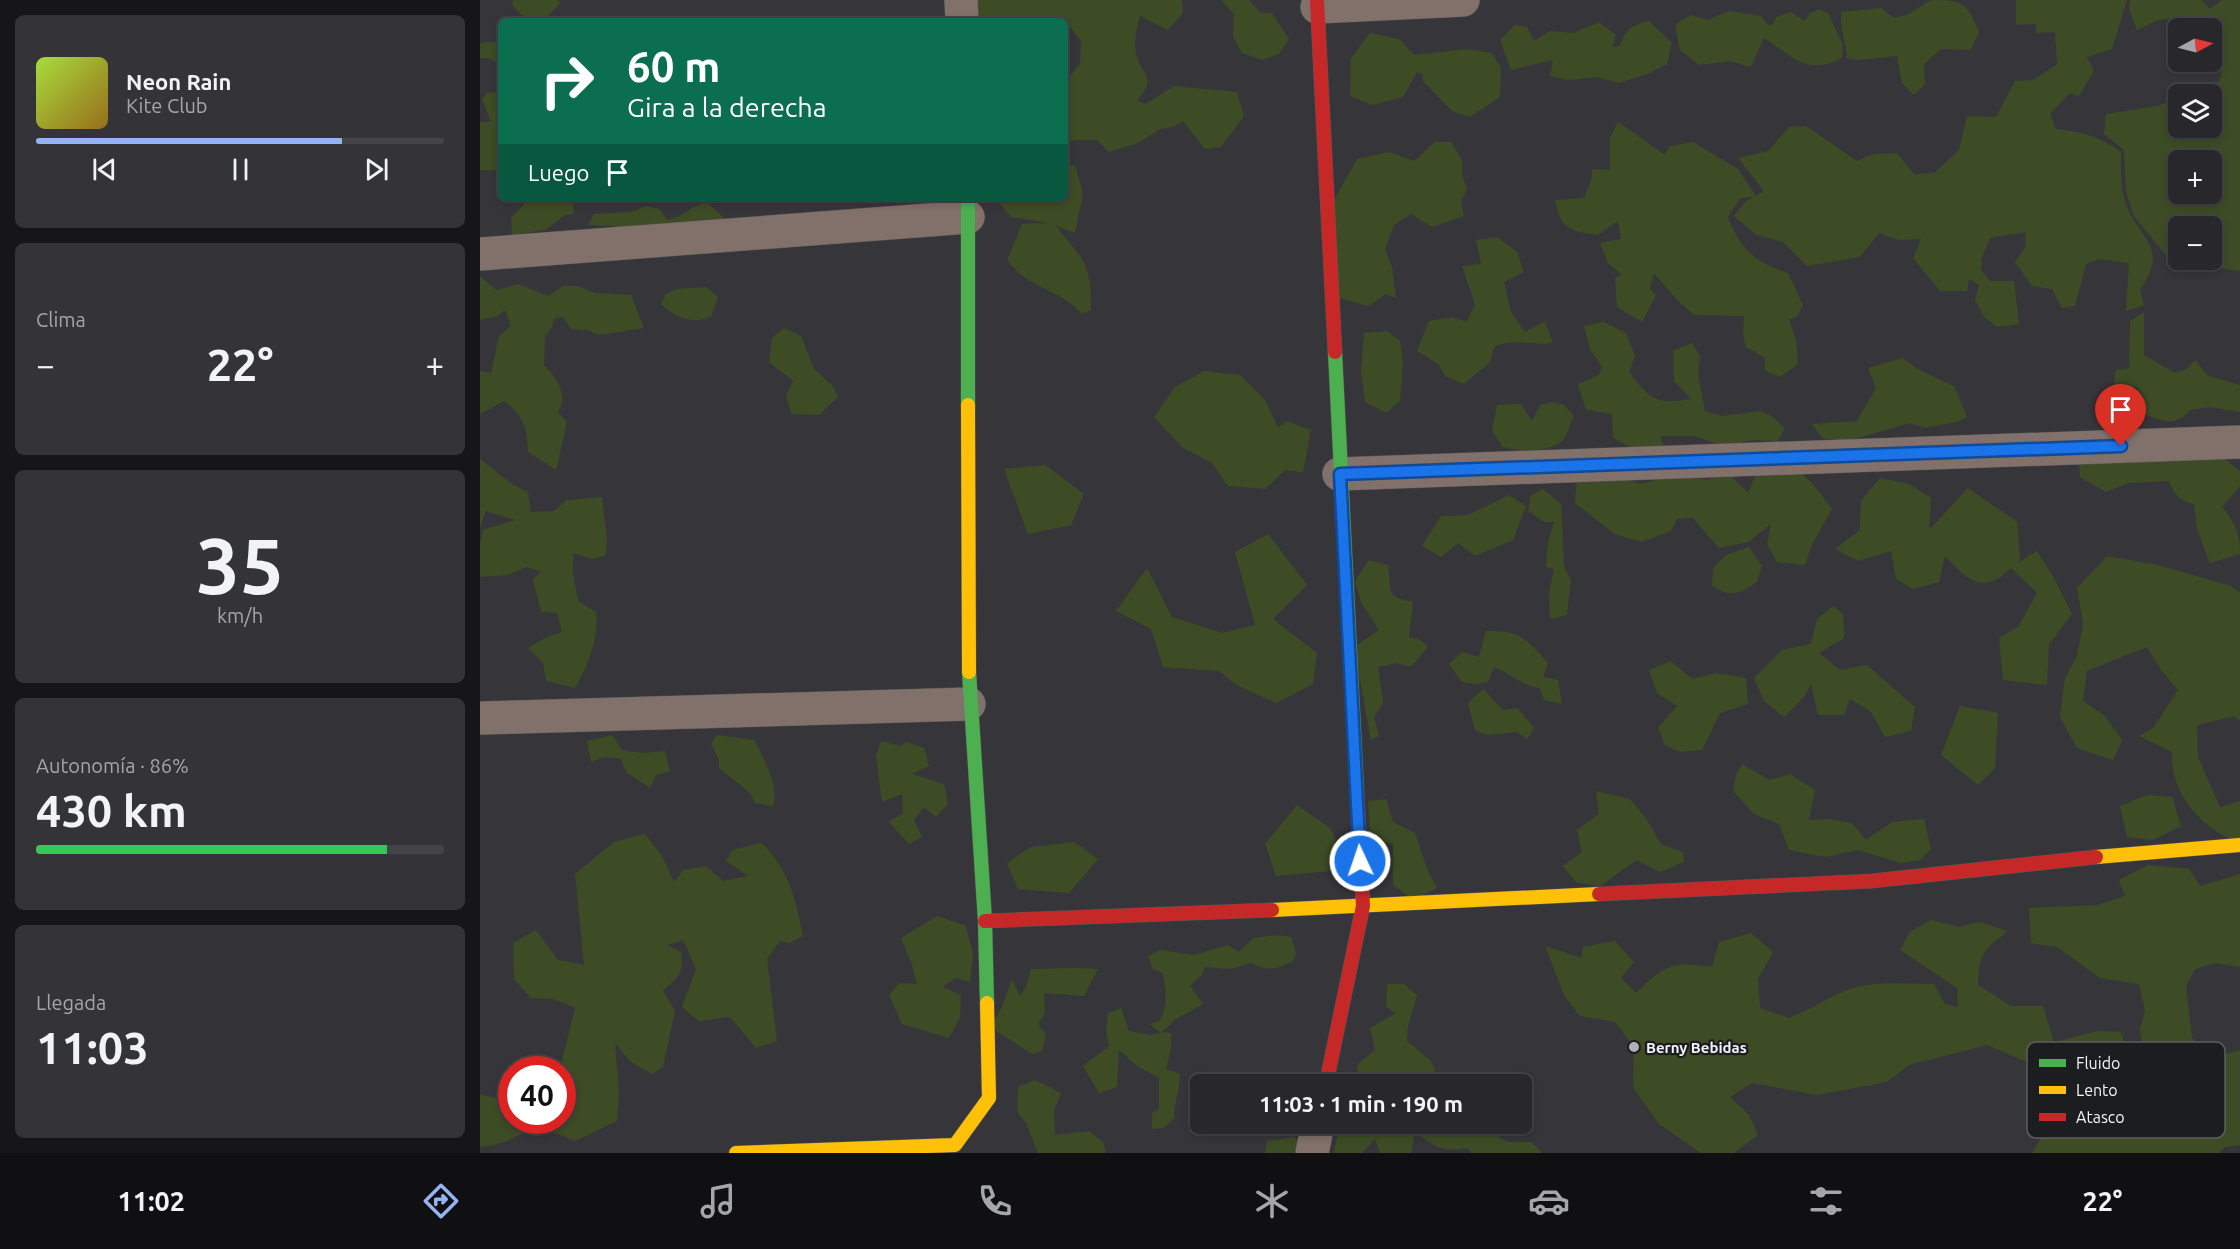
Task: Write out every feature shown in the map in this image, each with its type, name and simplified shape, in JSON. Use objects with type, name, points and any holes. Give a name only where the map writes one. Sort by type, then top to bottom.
[{"type":"street","points":[[961,0],[962,18]]},
{"type":"street","points":[[1328,1074],[1363,906],[1317,3],[1462,0]]},
{"type":"street","points":[[480,254],[968,208],[969,704],[985,921],[989,1098],[955,1145],[736,1153]]},
{"type":"street","points":[[1340,474],[2240,442]]},
{"type":"street","points":[[480,718],[969,704]]},
{"type":"street","points":[[985,921],[1363,906],[1872,880],[2129,853],[2240,845]]},
{"type":"street","points":[[1312,1153],[1316,1134]]},
{"type":"green space","points":[[513,0],[558,0],[560,3],[546,18],[524,17],[512,5]]},
{"type":"green space","points":[[978,0],[1182,0],[1183,13],[1168,30],[1140,16],[1135,49],[1147,76],[1147,86],[1137,101],[1146,104],[1174,86],[1237,92],[1244,116],[1221,147],[1205,149],[1183,121],[1173,127],[1160,129],[1138,143],[1109,152],[1097,140],[1075,140],[1068,143],[1068,78],[1080,64],[1081,41],[1068,25],[1068,18],[978,18]]},
{"type":"green space","points":[[1221,0],[1249,0],[1261,13],[1272,13],[1289,39],[1279,54],[1262,60],[1242,53],[1233,36],[1234,14]]},
{"type":"green space","points":[[1931,0],[1957,2],[1962,5],[1971,14],[1979,32],[1971,50],[1941,49],[1924,64],[1925,84],[1914,95],[1902,83],[1897,56],[1858,60],[1847,58],[1841,12],[1881,8],[1894,18],[1907,15]]},
{"type":"green space","points":[[2016,0],[2127,0],[2112,49],[2087,57],[2094,71],[2079,96],[2070,93],[2050,114],[2056,129],[2090,136],[2121,152],[2121,180],[2127,207],[2153,254],[2148,276],[2140,290],[2144,305],[2126,311],[2129,263],[2099,259],[2086,264],[2075,306],[2062,308],[2052,289],[2032,286],[2015,262],[2026,246],[2025,232],[1990,238],[1981,260],[1981,270],[1990,281],[2014,281],[2019,324],[1997,327],[1984,317],[1975,300],[1979,285],[1969,279],[1967,291],[1940,291],[1913,258],[1921,239],[1899,240],[1879,233],[1860,257],[1807,266],[1783,242],[1756,235],[1734,216],[1745,202],[1754,197],[1740,198],[1728,217],[1738,238],[1758,259],[1788,273],[1803,305],[1798,315],[1789,320],[1796,340],[1798,364],[1780,377],[1765,371],[1765,358],[1746,347],[1743,334],[1744,316],[1694,315],[1680,303],[1654,273],[1650,289],[1656,295],[1642,322],[1617,307],[1615,278],[1622,275],[1608,263],[1600,243],[1621,239],[1618,221],[1598,235],[1574,230],[1560,218],[1555,200],[1584,198],[1592,178],[1592,169],[1610,170],[1610,138],[1618,122],[1665,155],[1670,146],[1693,142],[1738,169],[1756,196],[1764,191],[1738,158],[1768,151],[1789,127],[1806,126],[1857,161],[1874,154],[1897,153],[1914,174],[1934,173],[1959,150],[1967,116],[1996,117],[2015,81],[2034,80],[2057,64],[2055,32],[2036,33],[2036,24],[2016,25]]},
{"type":"green space","points":[[2130,0],[2201,0],[2210,9],[2222,0],[2240,0],[2240,271],[2222,268],[2222,216],[2168,216],[2168,255],[2164,253],[2134,216],[2126,192],[2124,150],[2104,134],[2106,114],[2158,106],[2168,102],[2168,138],[2222,138],[2222,84],[2215,84],[2222,76],[2222,18],[2201,18],[2199,16],[2168,18],[2137,30],[2129,9]]},
{"type":"green space","points":[[1819,9],[1828,13],[1843,45],[1842,58],[1830,63],[1810,65],[1801,62],[1764,38],[1751,67],[1730,61],[1699,65],[1680,50],[1675,25],[1690,15],[1708,20],[1729,11],[1761,16],[1768,25],[1773,24],[1776,17],[1791,12],[1805,21],[1809,14]]},
{"type":"green space","points":[[1649,21],[1672,43],[1667,64],[1647,74],[1619,83],[1597,77],[1569,80],[1550,76],[1553,60],[1511,70],[1500,40],[1515,25],[1527,27],[1534,41],[1550,31],[1574,33],[1599,22],[1616,35],[1612,47],[1620,46],[1624,35],[1630,29]]},
{"type":"green space","points":[[1370,33],[1399,39],[1414,55],[1467,49],[1491,53],[1501,67],[1500,97],[1470,117],[1452,111],[1423,81],[1423,74],[1417,72],[1403,97],[1372,105],[1350,96],[1351,58]]},
{"type":"green space","points":[[498,41],[498,63],[488,58],[480,58],[480,43]]},
{"type":"green space","points":[[498,92],[498,168],[495,170],[480,170],[480,122],[491,122],[482,99],[487,93]]},
{"type":"green space","points":[[1435,142],[1451,142],[1462,160],[1462,175],[1467,189],[1461,201],[1464,216],[1432,227],[1411,214],[1394,225],[1385,249],[1392,267],[1396,298],[1386,294],[1368,306],[1333,296],[1333,202],[1357,159],[1389,152],[1414,161]]},
{"type":"green space","points":[[1075,165],[1083,194],[1075,233],[1055,225],[1079,255],[1087,271],[1091,310],[1082,314],[1064,299],[1025,277],[1007,260],[1022,224],[1049,223],[1011,217],[998,201],[1068,201],[1068,166]]},
{"type":"green space","points":[[527,201],[573,201],[573,214],[565,215],[545,230],[512,235],[511,218]]},
{"type":"green space","points":[[707,202],[723,217],[724,238],[622,233],[614,226],[588,225],[594,214],[632,212],[645,206],[660,209],[667,220],[673,219]]},
{"type":"green space","points":[[1497,237],[1517,252],[1524,272],[1504,282],[1511,312],[1525,332],[1545,321],[1553,343],[1508,343],[1494,347],[1490,362],[1464,384],[1445,376],[1438,364],[1417,351],[1429,321],[1453,317],[1467,322],[1475,304],[1462,266],[1481,264],[1476,240]]},
{"type":"green space","points":[[480,276],[496,290],[518,284],[548,296],[563,286],[578,286],[594,293],[631,295],[644,328],[599,335],[587,330],[571,329],[563,317],[554,318],[552,327],[545,337],[544,365],[560,386],[562,398],[558,412],[567,422],[556,470],[528,452],[527,435],[523,423],[516,412],[504,401],[480,414],[480,371],[491,373],[499,336],[511,326],[505,310],[497,316],[480,320]]},
{"type":"green space","points":[[706,287],[718,297],[711,317],[697,320],[684,319],[661,304],[666,294],[676,289]]},
{"type":"green space","points":[[2144,312],[2144,355],[2175,373],[2187,369],[2195,360],[2208,376],[2240,385],[2240,412],[2209,407],[2190,410],[2178,419],[2165,421],[2139,410],[2143,396],[2136,387],[2113,389],[2116,370],[2129,368],[2130,321]]},
{"type":"green space","points":[[1604,322],[1626,333],[1635,356],[1629,372],[1649,394],[1655,398],[1670,401],[1691,399],[1674,381],[1673,351],[1692,343],[1700,356],[1698,374],[1705,411],[1722,416],[1760,411],[1772,416],[1785,428],[1778,441],[1751,440],[1725,447],[1695,436],[1660,436],[1665,449],[1636,450],[1613,438],[1612,414],[1586,410],[1578,384],[1599,375],[1602,367],[1590,349],[1584,326]]},
{"type":"green space","points":[[784,328],[801,336],[814,369],[833,386],[838,397],[819,415],[792,414],[786,396],[793,381],[769,362],[772,338]]},
{"type":"green space","points":[[1387,331],[1400,341],[1403,362],[1400,401],[1386,413],[1365,402],[1361,371],[1364,333]]},
{"type":"green space","points":[[1902,358],[1921,371],[1954,386],[1967,417],[1957,422],[1925,428],[1910,423],[1848,441],[1822,438],[1812,424],[1857,421],[1876,388],[1868,368]]},
{"type":"green space","points":[[1204,371],[1240,375],[1265,400],[1278,427],[1287,421],[1311,430],[1303,472],[1285,470],[1265,489],[1228,486],[1212,463],[1182,447],[1154,417],[1175,387]]},
{"type":"green space","points":[[1553,402],[1564,405],[1574,416],[1563,440],[1555,446],[1532,450],[1503,447],[1492,431],[1497,405],[1521,404],[1532,421],[1540,405]]},
{"type":"green space","points":[[2193,453],[2222,457],[2240,471],[2240,486],[2222,507],[2236,529],[2240,554],[2210,563],[2197,529],[2194,504],[2178,496],[2169,481],[2128,483],[2106,492],[2080,477],[2079,461],[2130,455],[2174,462]]},
{"type":"green space","points":[[480,459],[512,484],[528,492],[531,512],[554,511],[567,500],[602,497],[607,534],[605,556],[592,559],[573,553],[573,573],[578,601],[596,612],[596,632],[592,652],[575,688],[546,681],[543,663],[528,648],[547,637],[562,632],[557,613],[541,612],[533,580],[541,572],[527,567],[507,575],[480,577],[480,543],[483,530],[515,520],[486,511],[480,528]]},
{"type":"green space","points":[[1045,465],[1084,494],[1071,525],[1028,534],[1004,469]]},
{"type":"green space","points":[[1793,466],[1813,484],[1832,509],[1812,544],[1805,565],[1777,562],[1767,544],[1771,524],[1748,542],[1719,548],[1693,518],[1677,519],[1671,531],[1641,542],[1615,534],[1575,503],[1577,477],[1615,475],[1640,484],[1678,474],[1707,480],[1728,473],[1748,493],[1757,472]]},
{"type":"green space","points":[[1880,478],[1909,484],[1931,498],[1929,530],[1968,488],[2017,522],[2020,560],[2016,564],[2037,551],[2053,576],[2072,614],[2049,644],[2047,685],[2003,680],[1999,638],[2018,627],[2037,593],[2011,568],[1997,579],[1981,583],[1967,577],[1945,556],[1939,582],[1913,589],[1896,579],[1891,551],[1858,561],[1835,549],[1860,530],[1861,501]]},
{"type":"green space","points":[[1543,489],[1561,504],[1564,567],[1571,580],[1567,615],[1550,619],[1549,592],[1554,569],[1546,567],[1548,542],[1554,522],[1545,522],[1528,511],[1531,495]]},
{"type":"green space","points":[[1509,495],[1526,506],[1513,540],[1475,556],[1458,543],[1441,557],[1422,546],[1441,516],[1468,515]]},
{"type":"green space","points":[[1268,534],[1307,585],[1273,619],[1317,653],[1313,684],[1276,703],[1236,685],[1219,671],[1163,667],[1151,629],[1116,611],[1147,568],[1172,617],[1222,633],[1255,625],[1235,552]]},
{"type":"green space","points":[[1749,547],[1762,566],[1757,582],[1735,593],[1725,592],[1712,586],[1713,568],[1726,555]]},
{"type":"green space","points":[[2107,556],[2158,565],[2231,586],[2240,593],[2240,721],[2234,716],[2197,725],[2198,757],[2220,807],[2240,801],[2240,844],[2213,829],[2191,808],[2176,782],[2172,752],[2139,736],[2153,728],[2178,690],[2162,671],[2147,647],[2087,671],[2083,701],[2106,717],[2122,740],[2113,760],[2077,748],[2060,717],[2065,678],[2077,656],[2083,623],[2077,588]]},
{"type":"green space","points":[[1369,560],[1388,565],[1393,595],[1413,602],[1409,637],[1419,639],[1428,647],[1411,667],[1397,663],[1378,667],[1383,703],[1374,717],[1379,736],[1371,740],[1354,647],[1379,630],[1361,602],[1355,581]]},
{"type":"green space","points":[[1833,606],[1843,614],[1844,638],[1819,653],[1840,670],[1867,665],[1915,707],[1911,731],[1885,737],[1871,712],[1850,699],[1844,715],[1818,715],[1811,684],[1803,698],[1784,717],[1764,701],[1754,678],[1782,650],[1811,644],[1817,619]]},
{"type":"green space","points":[[1486,631],[1515,634],[1528,642],[1548,663],[1543,677],[1558,680],[1562,704],[1544,700],[1540,688],[1528,685],[1494,667],[1488,682],[1476,684],[1462,682],[1449,664],[1462,652],[1479,657]]},
{"type":"green space","points":[[1671,661],[1692,679],[1717,673],[1746,678],[1748,704],[1720,713],[1702,750],[1680,752],[1665,745],[1658,728],[1677,706],[1657,693],[1649,670]]},
{"type":"green space","points":[[1483,689],[1503,710],[1518,708],[1534,728],[1527,739],[1517,732],[1487,735],[1475,730],[1468,703]]},
{"type":"green space","points":[[1960,706],[1998,713],[1995,768],[1978,785],[1941,755]]},
{"type":"green space","points":[[612,735],[622,750],[642,753],[665,751],[670,771],[656,775],[650,788],[626,772],[621,759],[604,757],[591,762],[587,741]]},
{"type":"green space","points":[[717,735],[754,740],[772,781],[773,806],[755,803],[750,793],[719,768],[719,760],[711,744]]},
{"type":"green space","points":[[881,741],[901,746],[906,742],[924,748],[929,766],[912,774],[944,784],[948,804],[936,817],[924,807],[914,820],[922,837],[909,844],[889,822],[903,813],[902,794],[882,802],[876,755]]},
{"type":"green space","points":[[1742,764],[1769,780],[1790,774],[1815,790],[1809,820],[1828,819],[1852,823],[1866,840],[1892,822],[1924,819],[1931,849],[1920,860],[1901,863],[1858,850],[1826,857],[1789,850],[1779,824],[1754,814],[1733,791],[1736,775]]},
{"type":"green space","points":[[1596,791],[1630,799],[1645,817],[1661,844],[1683,852],[1684,862],[1660,872],[1636,860],[1599,887],[1576,882],[1563,866],[1582,852],[1577,830],[1599,814]]},
{"type":"green space","points":[[2147,795],[2172,797],[2181,826],[2153,840],[2127,837],[2120,806]]},
{"type":"green space","points":[[1386,799],[1393,822],[1415,833],[1427,869],[1437,888],[1414,900],[1393,885],[1393,844],[1370,838],[1368,801]]},
{"type":"green space","points":[[1297,805],[1330,828],[1351,869],[1276,876],[1265,844]]},
{"type":"green space","points":[[645,834],[662,856],[674,882],[683,870],[706,866],[723,881],[748,876],[726,861],[732,850],[762,843],[779,865],[790,886],[803,936],[790,943],[780,941],[767,959],[777,1041],[756,1048],[730,1017],[699,1021],[682,1007],[696,969],[683,940],[667,945],[681,952],[682,965],[677,978],[663,991],[675,1011],[663,1067],[652,1074],[631,1062],[615,1043],[619,1093],[617,1121],[575,1141],[557,1134],[576,1134],[576,1056],[563,1056],[575,1008],[554,999],[531,998],[514,979],[513,943],[536,930],[558,960],[584,965],[575,874],[614,842]]},
{"type":"green space","points":[[1074,842],[1098,859],[1069,893],[1018,889],[1007,863],[1031,847]]},
{"type":"green space","points":[[2148,865],[2189,869],[2200,886],[2240,874],[2240,967],[2215,963],[2195,969],[2186,986],[2192,1038],[2197,1042],[2142,1042],[2140,1029],[2145,1011],[2139,984],[2100,978],[2057,947],[2031,943],[2029,908],[2098,905],[2125,896],[2119,880]]},
{"type":"green space","points":[[937,916],[966,926],[973,954],[970,982],[956,978],[942,987],[961,995],[960,1017],[949,1038],[902,1024],[889,995],[899,983],[917,984],[901,938]]},
{"type":"green space","points":[[1931,920],[1959,927],[1979,922],[2008,931],[1984,953],[1978,985],[2011,1006],[2043,1006],[2054,1042],[2027,1042],[2027,1062],[1987,1045],[1909,1065],[1887,1082],[1817,1095],[1752,1083],[1730,1097],[1749,1115],[1758,1135],[1734,1153],[1701,1153],[1659,1124],[1633,1087],[1634,1047],[1615,1022],[1580,1016],[1564,995],[1545,946],[1581,958],[1583,947],[1615,941],[1634,962],[1621,978],[1636,993],[1654,976],[1670,967],[1687,965],[1712,967],[1719,942],[1751,933],[1773,952],[1758,979],[1760,1008],[1789,1018],[1840,993],[1874,984],[1934,984],[1945,1004],[1958,1007],[1957,988],[1900,950],[1910,932]]},
{"type":"green space","points":[[1277,935],[1291,937],[1296,954],[1292,962],[1272,969],[1262,968],[1252,963],[1230,969],[1205,967],[1201,976],[1190,986],[1203,1004],[1176,1019],[1162,1032],[1171,1033],[1171,1048],[1166,1069],[1180,1074],[1174,1118],[1164,1128],[1152,1129],[1152,1113],[1159,1109],[1159,1078],[1137,1066],[1119,1050],[1117,1087],[1099,1093],[1083,1066],[1109,1046],[1106,1030],[1108,1013],[1121,1008],[1129,1031],[1150,1035],[1161,1033],[1150,1024],[1160,1021],[1164,1009],[1163,973],[1153,969],[1148,956],[1160,950],[1194,955],[1227,945],[1239,952],[1253,938]]},
{"type":"green space","points":[[1031,969],[1098,969],[1084,996],[1044,993],[1045,1013],[1038,1024],[1046,1035],[1042,1051],[1032,1054],[990,1027],[1002,1007],[1012,979],[1020,996],[1026,987]]},
{"type":"green space","points":[[1387,984],[1404,984],[1417,995],[1408,1026],[1407,1041],[1431,1061],[1436,1074],[1357,1074],[1358,1064],[1375,1050],[1370,1028],[1396,1013],[1386,1007]]},
{"type":"green space","points":[[2098,1031],[2120,1032],[2124,1042],[2054,1042]]},
{"type":"green space","points":[[2240,1050],[2240,1145],[2225,1147],[2219,1153],[2032,1153],[2041,1138],[2225,1138],[2225,1054]]},
{"type":"green space","points":[[1035,1080],[1061,1093],[1054,1111],[1055,1135],[1089,1131],[1103,1142],[1106,1153],[1038,1153],[1026,1123],[1017,1111],[1018,1087]]},
{"type":"green space","points":[[480,1095],[498,1098],[498,1134],[522,1134],[495,1145],[480,1147]]},
{"type":"green space","points":[[1338,1134],[1415,1134],[1411,1153],[1380,1153],[1375,1139],[1362,1153],[1334,1152]]},
{"type":"green space","points":[[1418,1134],[1493,1134],[1509,1142],[1532,1142],[1542,1153],[1471,1153],[1468,1148],[1452,1150],[1434,1145]]},
{"type":"green space","points":[[1294,1137],[1307,1153],[1265,1153],[1267,1141]]},
{"type":"traffic: fast","points":[[968,201],[968,405]]},
{"type":"traffic: fast","points":[[1335,352],[1357,792]]},
{"type":"traffic: fast","points":[[969,672],[985,921],[987,1003]]},
{"type":"traffic: slow","points":[[968,405],[969,672]]},
{"type":"traffic: slow","points":[[2096,857],[2240,845]]},
{"type":"traffic: slow","points":[[1272,910],[1599,894]]},
{"type":"traffic: slow","points":[[736,1153],[955,1145],[989,1098],[987,1003]]},
{"type":"traffic: jam","points":[[1317,0],[1335,352]]},
{"type":"traffic: jam","points":[[1328,1074],[1363,906],[1357,792]]},
{"type":"traffic: jam","points":[[1599,894],[1872,881],[2096,857]]},
{"type":"traffic: jam","points":[[985,921],[1272,910]]},
{"type":"place","name":"Berny Bebidas","points":[[1634,1047]]},
{"type":"route","points":[[1360,861],[1340,474],[2121,446]]}]
